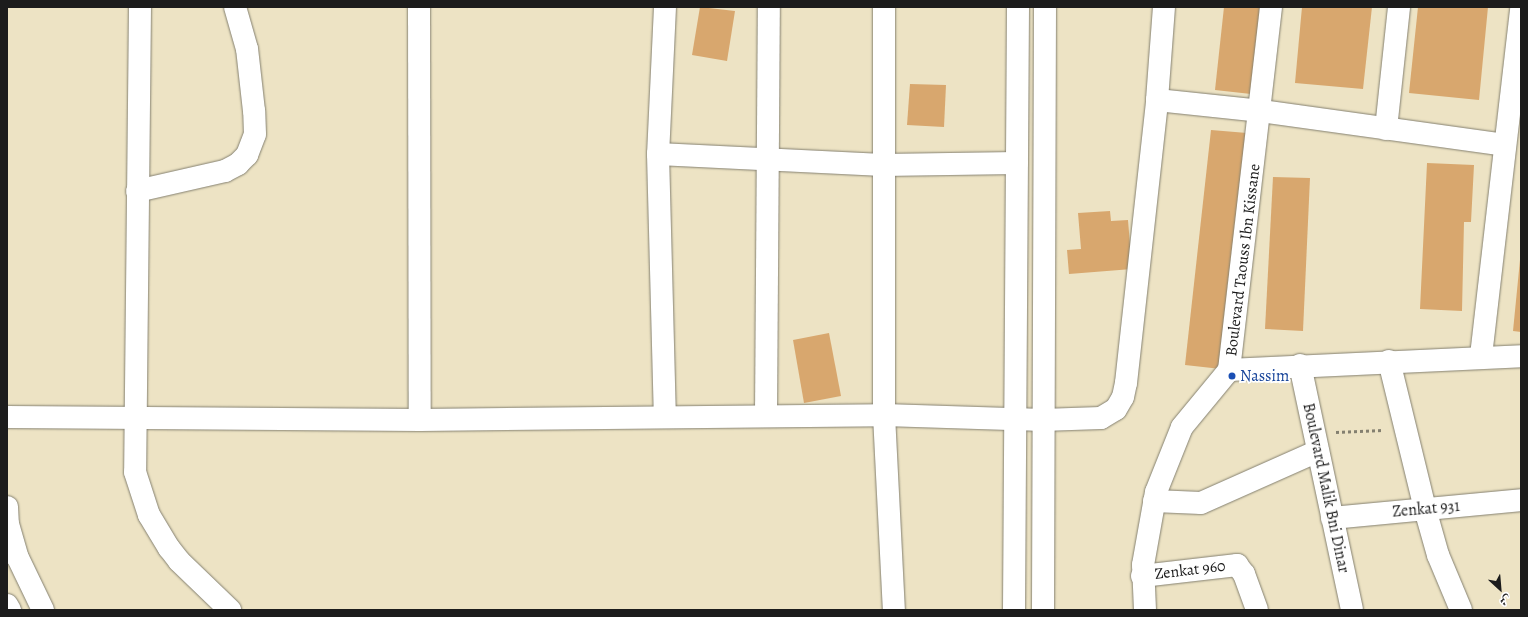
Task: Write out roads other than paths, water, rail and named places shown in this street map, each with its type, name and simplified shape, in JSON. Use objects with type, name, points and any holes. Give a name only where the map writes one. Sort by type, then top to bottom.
[{"type":"street","points":[[140,7],[134,416],[135,472],[149,515],[179,561],[230,610]]},
{"type":"street","points":[[137,191],[225,171],[238,164],[247,155],[255,134],[252,88],[247,49],[235,7]]},
{"type":"street","points":[[420,7],[420,420]]},
{"type":"street","points":[[665,7],[658,154],[665,417]]},
{"type":"street","points":[[766,416],[769,7]]},
{"type":"street","points":[[884,7],[884,414],[894,610]]},
{"type":"street","points":[[1014,610],[1017,419],[1018,7]]},
{"type":"street","points":[[1043,610],[1042,420],[1044,7]]},
{"type":"street","points":[[7,417],[134,416],[420,420],[884,414],[1042,420],[1101,418],[1116,409],[1123,397],[1157,100],[1164,7]]},
{"type":"street","name":"Boulevard Taouss Ibn Kissane","points":[[1145,610],[1142,576],[1146,540],[1154,501],[1182,427],[1229,370],[1261,111],[1271,7]]},
{"type":"street","points":[[1386,129],[1399,7]]},
{"type":"street","points":[[1481,356],[1521,16]]},
{"type":"street","points":[[1157,100],[1261,111],[1505,145]]},
{"type":"street","points":[[658,154],[768,158],[883,165],[1017,163]]},
{"type":"street","points":[[1229,370],[1481,356],[1521,356]]},
{"type":"street","points":[[1389,361],[1425,509],[1438,555],[1461,610]]},
{"type":"street","name":"Boulevard Malik Bni Dinar","points":[[1300,365],[1352,610]]},
{"type":"street","points":[[1154,501],[1201,503],[1316,442]]},
{"type":"street","name":"Zenkat 931","points":[[1332,518],[1521,500]]},
{"type":"street","points":[[7,507],[8,524],[18,558],[43,610]]},
{"type":"street","name":"Zenkat 960","points":[[1142,576],[1237,566],[1244,574],[1257,610]]},
{"type":"street","points":[[7,605],[10,610]]},
{"type":"place","name":"Nassim","points":[[1232,376]]}]
